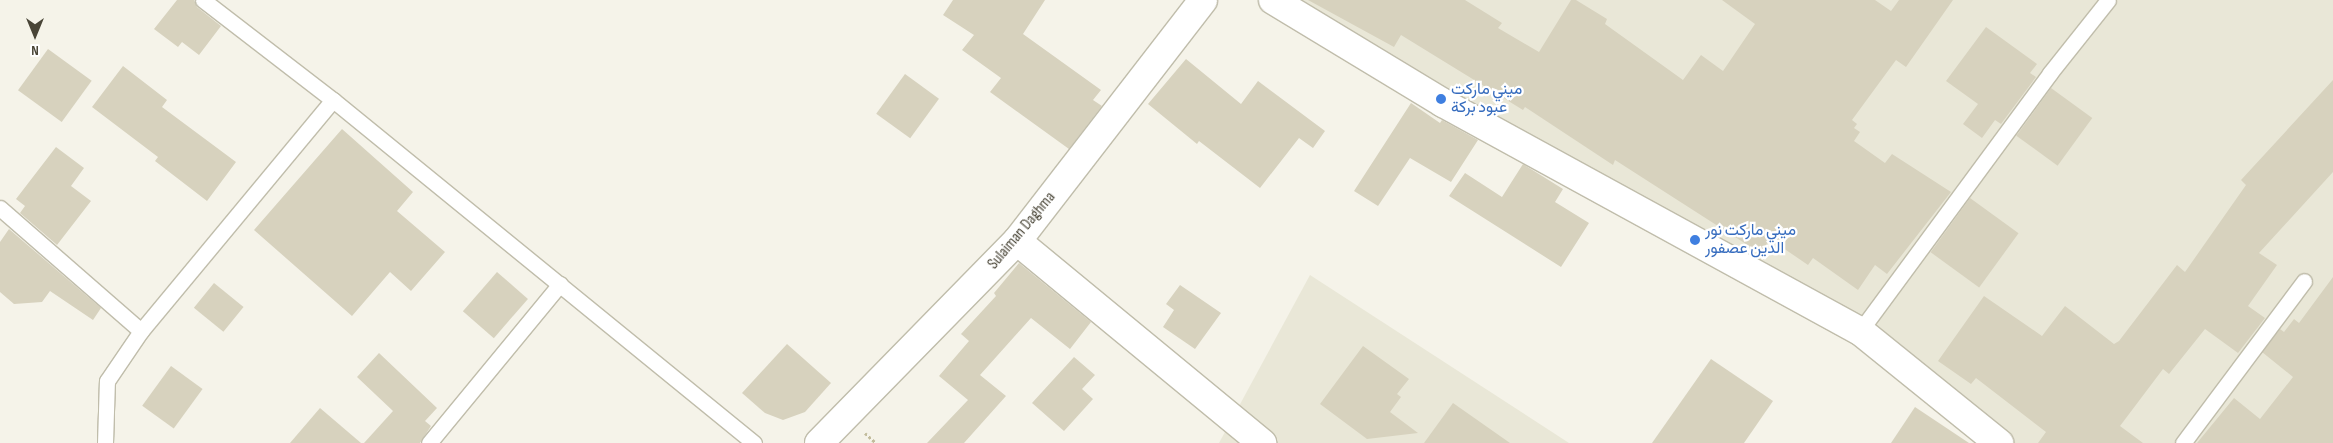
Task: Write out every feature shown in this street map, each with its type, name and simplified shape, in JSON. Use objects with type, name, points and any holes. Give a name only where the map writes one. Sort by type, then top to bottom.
[{"type":"street","name":"Sulaiman Daghma","points":[[819,443],[1017,241],[1203,0]]},
{"type":"street","points":[[1272,0],[1443,103],[1860,331],[1999,443]]},
{"type":"street","points":[[1017,241],[1262,443]]},
{"type":"lane","points":[[203,0],[333,100],[754,443]]},
{"type":"lane","points":[[1860,331],[2050,73],[2108,0]]},
{"type":"lane","points":[[105,443],[107,381],[141,331],[333,100]]},
{"type":"lane","points":[[0,208],[141,331]]},
{"type":"lane","points":[[2183,443],[2304,281]]},
{"type":"lane","points":[[429,443],[560,284]]},
{"type":"shaded area","points":[[1278,0],[2333,0],[2333,443],[2006,443],[1746,254]]},
{"type":"shaded area","points":[[1310,275],[1569,443],[1219,443]]},
{"type":"building","points":[[177,0],[194,0],[197,7],[221,26],[199,55],[182,42],[178,47],[154,29]]},
{"type":"building","points":[[953,0],[1045,0],[1023,34],[1101,90],[1093,100],[1102,106],[1069,149],[990,92],[1001,78],[962,50],[974,35],[943,15]]},
{"type":"building","points":[[1308,0],[1465,0],[1502,23],[1498,28],[1539,52],[1571,0],[1576,0],[1607,19],[1605,24],[1683,80],[1701,55],[1723,71],[1755,24],[1722,0],[1875,0],[1891,11],[1899,0],[1953,0],[1906,67],[1896,60],[1852,120],[1857,124],[1854,128],[1860,132],[1854,141],[1885,163],[1892,154],[1951,192],[1887,274],[1875,265],[1858,290],[1813,258],[1808,265],[1770,239],[1760,253],[1615,160],[1613,165],[1525,107],[1523,110],[1401,35],[1394,47]]},
{"type":"building","points":[[1986,27],[2037,64],[2030,73],[2036,77],[2001,124],[1995,120],[1982,138],[1963,124],[1978,104],[1946,81]]},
{"type":"building","points":[[48,49],[92,81],[62,122],[18,90]]},
{"type":"building","points":[[1186,59],[1241,104],[1258,81],[1325,131],[1313,148],[1299,138],[1260,188],[1199,141],[1197,144],[1148,104]]},
{"type":"building","points":[[123,66],[167,100],[162,107],[236,162],[207,201],[155,161],[158,157],[92,107]]},
{"type":"building","points":[[905,74],[939,99],[910,138],[876,114]]},
{"type":"building","points":[[2333,80],[2333,172],[2259,253],[2277,265],[2248,306],[2265,318],[2238,353],[2205,329],[2169,374],[2163,369],[2120,426],[2143,443],[2038,443],[2046,432],[1976,378],[1971,384],[1938,361],[1984,296],[2042,336],[2065,306],[2114,344],[2119,341],[2177,265],[2185,272],[2246,185],[2241,180]]},
{"type":"building","points":[[2051,88],[2092,118],[2058,166],[2016,136]]},
{"type":"building","points":[[1411,103],[1440,123],[1442,120],[1478,140],[1451,182],[1410,158],[1378,206],[1354,191]]},
{"type":"building","points":[[342,129],[413,192],[397,211],[445,252],[411,291],[390,272],[352,316],[254,230]]},
{"type":"building","points":[[56,147],[84,168],[71,186],[91,201],[57,245],[20,213],[25,206],[16,199]]},
{"type":"building","points":[[1523,164],[1563,189],[1555,202],[1589,223],[1561,267],[1449,196],[1465,173],[1502,197]]},
{"type":"building","points":[[1970,198],[2019,233],[1979,287],[1931,252]]},
{"type":"building","points":[[9,229],[101,308],[93,320],[50,291],[42,302],[14,304],[0,292],[0,242]]},
{"type":"building","points":[[1019,263],[1091,322],[1070,349],[1031,318],[980,375],[1006,396],[964,443],[927,443],[968,400],[939,376],[969,341],[961,334],[996,296],[994,293]]},
{"type":"building","points":[[497,272],[528,299],[494,338],[463,311]]},
{"type":"building","points":[[2333,277],[2333,443],[2197,443],[2234,398],[2260,419],[2293,377],[2262,352],[2280,329],[2284,332],[2294,319],[2299,323]]},
{"type":"building","points":[[214,283],[244,307],[223,332],[194,308]]},
{"type":"building","points":[[1180,285],[1221,313],[1195,349],[1163,327],[1174,310],[1166,304]]},
{"type":"building","points":[[787,344],[831,383],[805,412],[783,420],[765,413],[742,393]]},
{"type":"building","points":[[1363,346],[1409,379],[1397,394],[1401,397],[1390,412],[1418,433],[1367,439],[1320,404]]},
{"type":"building","points":[[379,353],[437,408],[425,421],[431,426],[420,443],[364,443],[393,411],[357,377]]},
{"type":"building","points":[[1074,357],[1095,375],[1082,389],[1093,399],[1064,431],[1032,403]]},
{"type":"building","points":[[1711,359],[1773,401],[1744,443],[1652,443]]},
{"type":"building","points":[[171,366],[203,389],[174,429],[142,406]]},
{"type":"building","points":[[1453,403],[1510,443],[1424,443]]},
{"type":"building","points":[[1915,407],[1969,443],[1891,443]]},
{"type":"building","points":[[320,408],[361,443],[290,443]]},
{"type":"place","name":"ميني ماركت عبود بركة","points":[[1441,99]]},
{"type":"place","name":"ميني ماركت نور الدين عصفور","points":[[1695,240]]}]
